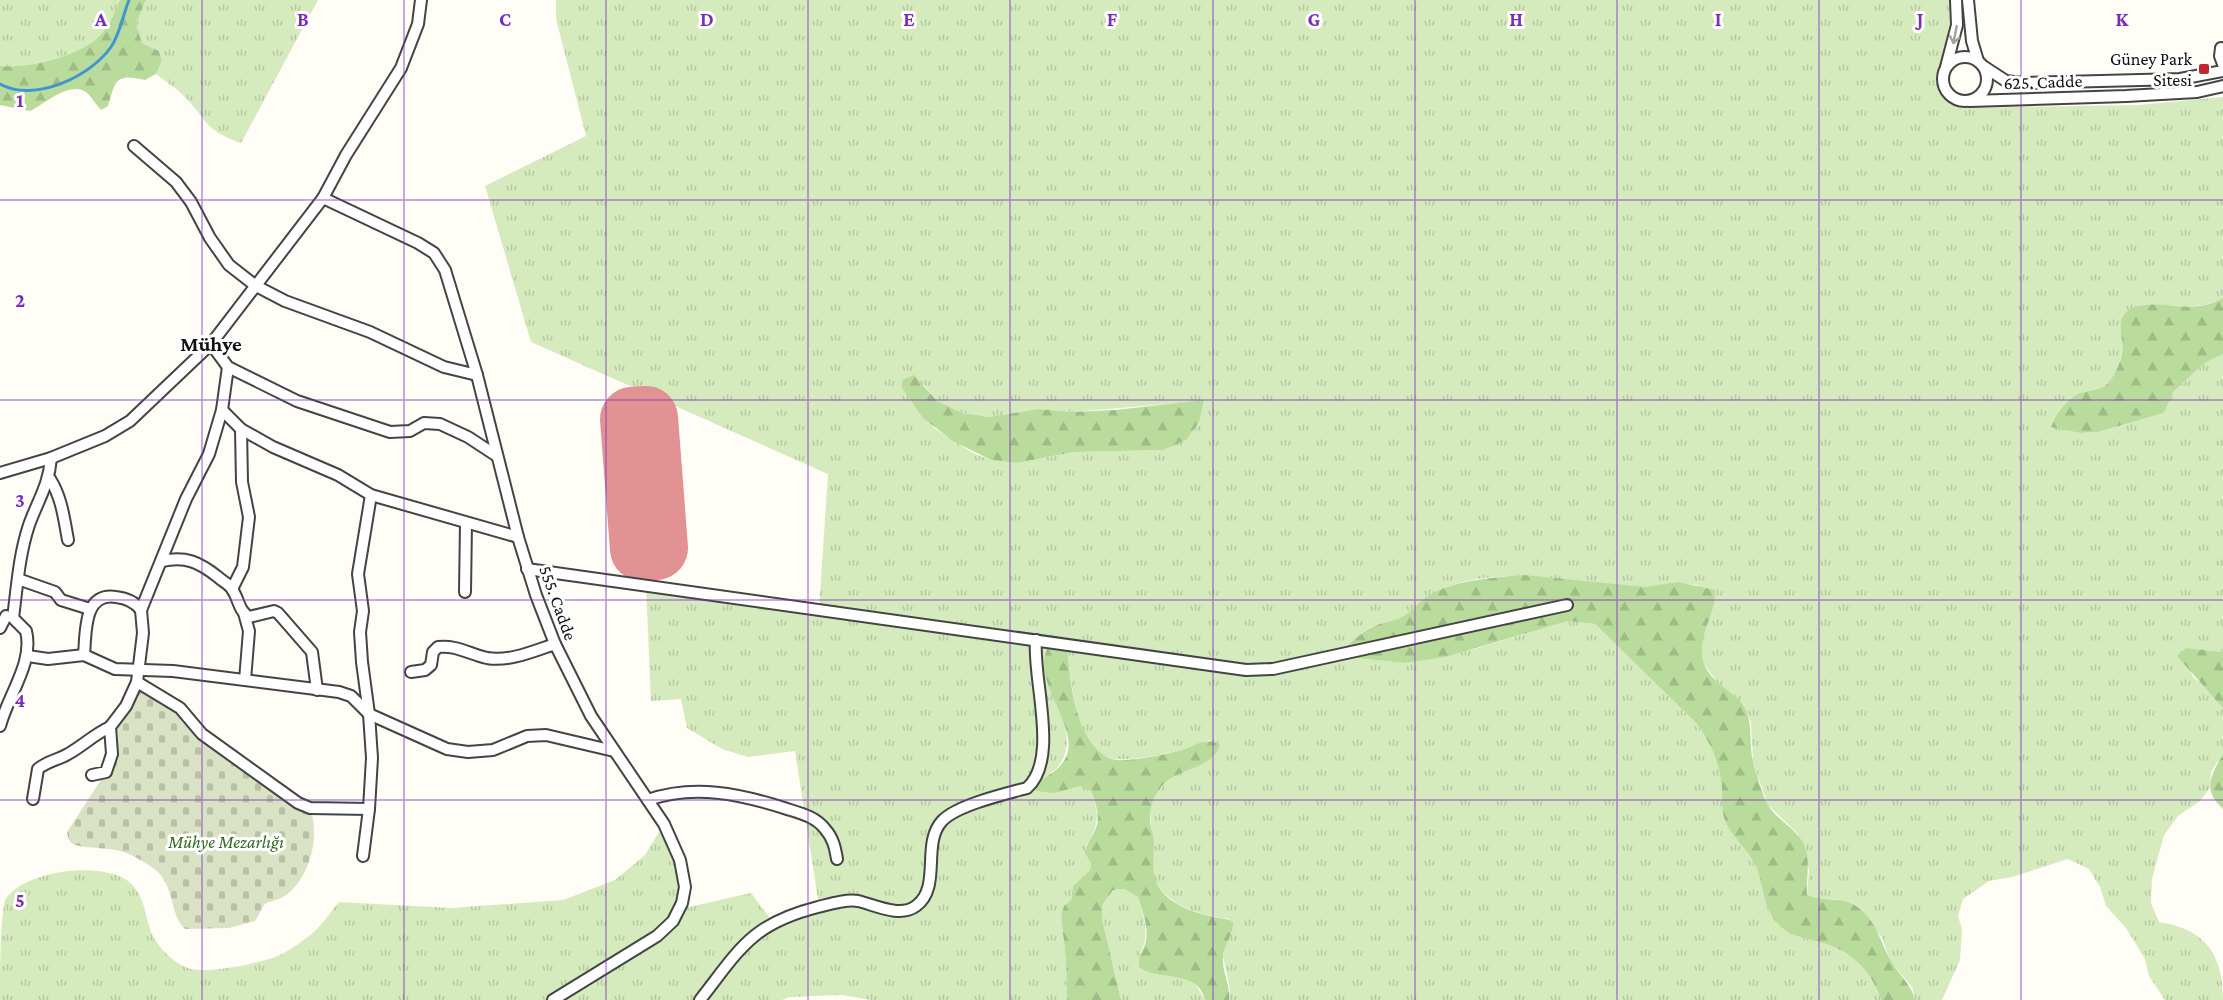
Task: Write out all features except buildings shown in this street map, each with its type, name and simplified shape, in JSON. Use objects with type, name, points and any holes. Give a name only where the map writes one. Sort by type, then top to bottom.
[{"type":"street","points":[[0,473],[51,458],[105,436],[130,421],[211,344],[323,198],[346,155],[401,68],[418,24],[421,0]]},
{"type":"street","points":[[1956,0],[1957,25],[1943,83],[1949,95],[1960,101],[1970,101],[1977,98],[1986,87],[1988,80],[1972,41],[1968,0]]},
{"type":"street","points":[[2223,49],[2221,48],[2220,56],[2223,64]]},
{"type":"street","points":[[1946,69],[1956,59],[1971,58],[2006,81],[2022,83],[2170,80],[2223,71]]},
{"type":"street","name":"625. Cadde","points":[[1970,101],[2126,96],[2197,92],[2223,87]]},
{"type":"street","points":[[134,146],[176,182],[192,202],[210,238],[229,265],[256,286],[285,301],[370,332],[444,367],[477,375]]},
{"type":"street","name":"555. Cadde","points":[[323,198],[434,253],[445,270],[477,375],[527,569],[555,644],[586,706],[664,824],[680,860],[685,887],[682,903],[673,921],[657,936],[553,1000]]},
{"type":"street","points":[[211,344],[228,367],[297,401],[390,432],[410,431],[424,423],[440,424],[468,437],[497,456]]},
{"type":"street","points":[[33,799],[38,769],[53,759],[68,754],[90,736],[110,727],[126,706],[137,677],[143,633],[141,610],[186,499],[209,454],[222,410],[228,367]]},
{"type":"street","points":[[222,410],[241,429],[273,447],[338,475],[371,495],[518,537]]},
{"type":"street","points":[[232,589],[243,567],[249,517],[242,482],[241,429]]},
{"type":"street","points":[[0,628],[18,579],[30,525],[50,479],[51,458]]},
{"type":"street","points":[[50,479],[62,507],[68,540]]},
{"type":"street","points":[[363,856],[372,758],[362,662],[360,632],[363,612],[358,574],[371,495]]},
{"type":"street","points":[[465,591],[466,523]]},
{"type":"street","points":[[162,561],[177,558],[190,559],[204,566],[232,589],[244,613],[249,631],[245,680]]},
{"type":"street","points":[[527,569],[1246,670],[1273,669],[1567,605]]},
{"type":"street","points":[[18,579],[55,592],[61,600],[90,609]]},
{"type":"street","points":[[84,655],[90,609],[97,600],[106,596],[126,599],[141,610]]},
{"type":"street","points":[[244,613],[256,617],[274,611],[287,622],[312,652],[317,690]]},
{"type":"street","points":[[0,726],[9,697],[28,656],[26,631],[6,616]]},
{"type":"street","points":[[700,1000],[736,951],[750,937],[772,922],[802,911],[841,902],[856,901],[893,910],[915,907],[923,898],[928,883],[935,833],[943,820],[958,811],[1027,788],[1033,783],[1040,762],[1043,708],[1036,640]]},
{"type":"street","points":[[411,672],[425,670],[431,665],[433,652],[438,647],[450,645],[485,658],[502,660],[555,644]]},
{"type":"street","points":[[28,656],[48,659],[84,655],[137,677],[180,708],[202,734],[298,803],[309,808],[369,809]]},
{"type":"street","points":[[137,677],[172,671],[351,696],[369,714],[447,749],[468,752],[493,750],[527,736],[546,735],[614,751]]},
{"type":"street","points":[[92,775],[106,772],[110,766],[110,727]]},
{"type":"street","points":[[648,800],[670,794],[692,792],[734,794],[762,801],[807,816],[820,824],[833,840],[837,858]]},
{"type":"green space","points":[[0,0],[120,0],[104,31],[86,46],[50,60],[24,65],[0,66]]},
{"type":"green space","points":[[120,0],[146,0],[136,24],[142,43],[159,51],[162,61],[156,74],[145,80],[122,78],[115,85],[108,106],[101,110],[89,95],[82,90],[75,89],[67,90],[30,111],[0,105],[0,66],[24,65],[50,60],[86,46],[104,31]]},
{"type":"green space","points":[[146,0],[318,0],[241,143],[212,128],[177,89],[156,74],[162,61],[159,51],[142,43],[136,24]]},
{"type":"green space","points":[[556,0],[1956,0],[1949,59],[1940,93],[1950,104],[1961,108],[2139,105],[2223,97],[2223,298],[2210,304],[2197,306],[2146,306],[2134,309],[2123,316],[2121,357],[2111,380],[2104,386],[2069,400],[2051,426],[2080,433],[2098,432],[2164,413],[2174,391],[2205,363],[2223,354],[2223,652],[2186,648],[2192,676],[2211,691],[2223,708],[2223,753],[2211,772],[2210,788],[2200,801],[2178,816],[2164,835],[2152,879],[2151,903],[2159,922],[2189,931],[2209,947],[2220,970],[2223,1000],[2165,1000],[2149,976],[2145,959],[2126,928],[2106,906],[2100,887],[2089,869],[2068,859],[2012,877],[1989,881],[1963,899],[1958,916],[1962,929],[1960,960],[1942,1000],[1915,1000],[1912,987],[1890,961],[1882,937],[1847,902],[1837,899],[1817,900],[1807,896],[1809,870],[1798,834],[1768,805],[1753,763],[1751,723],[1743,704],[1722,689],[1704,664],[1700,644],[1706,626],[1697,585],[1619,586],[1548,578],[1500,577],[1477,579],[1445,588],[1399,619],[1368,629],[1339,656],[1405,663],[1474,649],[1568,621],[1595,624],[1697,724],[1706,737],[1718,766],[1725,821],[1754,863],[1768,909],[1776,923],[1789,932],[1826,944],[1853,958],[1873,981],[1881,1000],[1229,1000],[1230,989],[1223,956],[1229,919],[1203,914],[1178,904],[1167,896],[1153,875],[1151,862],[1154,845],[1150,814],[1157,790],[1167,778],[1212,740],[1152,757],[1117,759],[1103,755],[1092,745],[1078,712],[1070,674],[1068,644],[1044,666],[1062,714],[1067,745],[1063,759],[1053,771],[1037,781],[1054,793],[1080,785],[1091,791],[1097,813],[1094,832],[1086,846],[1091,863],[1090,870],[1073,886],[1071,900],[1064,907],[1061,916],[1066,959],[1067,1000],[871,1000],[842,995],[789,997],[782,1000],[0,1000],[1,934],[5,900],[28,882],[64,872],[100,871],[128,881],[139,894],[151,931],[160,947],[178,963],[196,970],[233,967],[278,956],[310,936],[339,902],[451,908],[563,900],[615,880],[645,855],[664,824],[674,843],[682,903],[689,907],[751,893],[773,922],[819,906],[795,751],[748,757],[722,749],[687,728],[681,699],[651,701],[646,586],[819,609],[828,474],[531,342],[485,186],[586,136],[556,19]],"holes":[[[924,385],[937,401],[962,413],[989,417],[1038,409],[1072,412],[1204,401],[1163,450],[1074,452],[1017,463],[991,460],[973,453],[934,428],[902,388]]]},
{"type":"green space","points":[[2223,298],[2223,354],[2205,363],[2174,391],[2164,413],[2098,432],[2080,433],[2051,427],[2057,413],[2072,398],[2109,383],[2121,355],[2121,322],[2127,312],[2143,305],[2200,306]]},
{"type":"green space","points":[[914,375],[937,401],[962,413],[989,417],[1038,409],[1072,412],[1115,410],[1204,400],[1199,422],[1186,440],[1163,450],[1074,452],[1017,463],[991,460],[953,441],[923,418],[902,388],[902,380]]},
{"type":"green space","points":[[1523,575],[1645,587],[1678,582],[1715,590],[1713,609],[1702,641],[1703,660],[1716,681],[1736,697],[1745,708],[1749,722],[1752,759],[1766,801],[1772,811],[1799,836],[1806,850],[1807,895],[1848,902],[1864,913],[1875,927],[1891,961],[1908,984],[1915,1000],[1881,1000],[1873,981],[1853,958],[1826,944],[1789,932],[1776,923],[1768,909],[1754,863],[1725,821],[1718,766],[1706,737],[1697,724],[1595,624],[1568,621],[1445,657],[1404,663],[1338,656],[1364,632],[1405,615],[1433,593],[1444,588],[1489,578]]},
{"type":"green space","points":[[1050,641],[1068,644],[1076,709],[1082,726],[1100,752],[1112,759],[1128,760],[1169,753],[1206,741],[1220,745],[1214,756],[1205,763],[1183,772],[1162,786],[1154,798],[1150,819],[1154,840],[1154,877],[1160,889],[1182,906],[1233,922],[1223,958],[1229,1000],[1205,1000],[1201,990],[1186,979],[1156,974],[1139,967],[1147,932],[1145,920],[1138,897],[1124,889],[1113,890],[1102,905],[1102,919],[1121,1000],[1067,1000],[1066,959],[1061,916],[1064,906],[1071,900],[1073,886],[1090,870],[1091,863],[1085,853],[1097,825],[1098,816],[1091,791],[1080,786],[1055,793],[1036,791],[1034,786],[1037,781],[1056,770],[1066,757],[1068,743],[1066,728],[1047,680],[1044,664]]},
{"type":"green space","points":[[2186,648],[2223,652],[2223,708],[2177,656]]},
{"type":"green space","name":"Mühye Mezarlığı","points":[[137,682],[180,708],[194,725],[310,808],[314,831],[307,867],[294,888],[285,896],[264,905],[255,921],[229,928],[185,929],[175,913],[165,882],[151,867],[125,853],[78,846],[69,840],[67,832],[106,772],[110,740]]},
{"type":"green space","points":[[2223,753],[2223,809],[2216,802],[2210,788],[2212,775]]},
{"type":"green space","points":[[1124,889],[1138,897],[1144,918],[1146,932],[1140,953],[1195,983],[1205,1000],[1121,1000],[1102,919],[1102,904],[1113,890]]},
{"type":"waterway","points":[[0,84],[14,89],[45,89],[76,77],[90,68],[102,58],[114,42],[129,0]]},
{"type":"runway","points":[[646,418],[656,548],[642,549],[632,419],[646,418]]},
{"type":"place","name":"Güney Park Sitesi","points":[[2204,69]]},
{"type":"district","name":"Mühye","points":[[211,344]]}]
